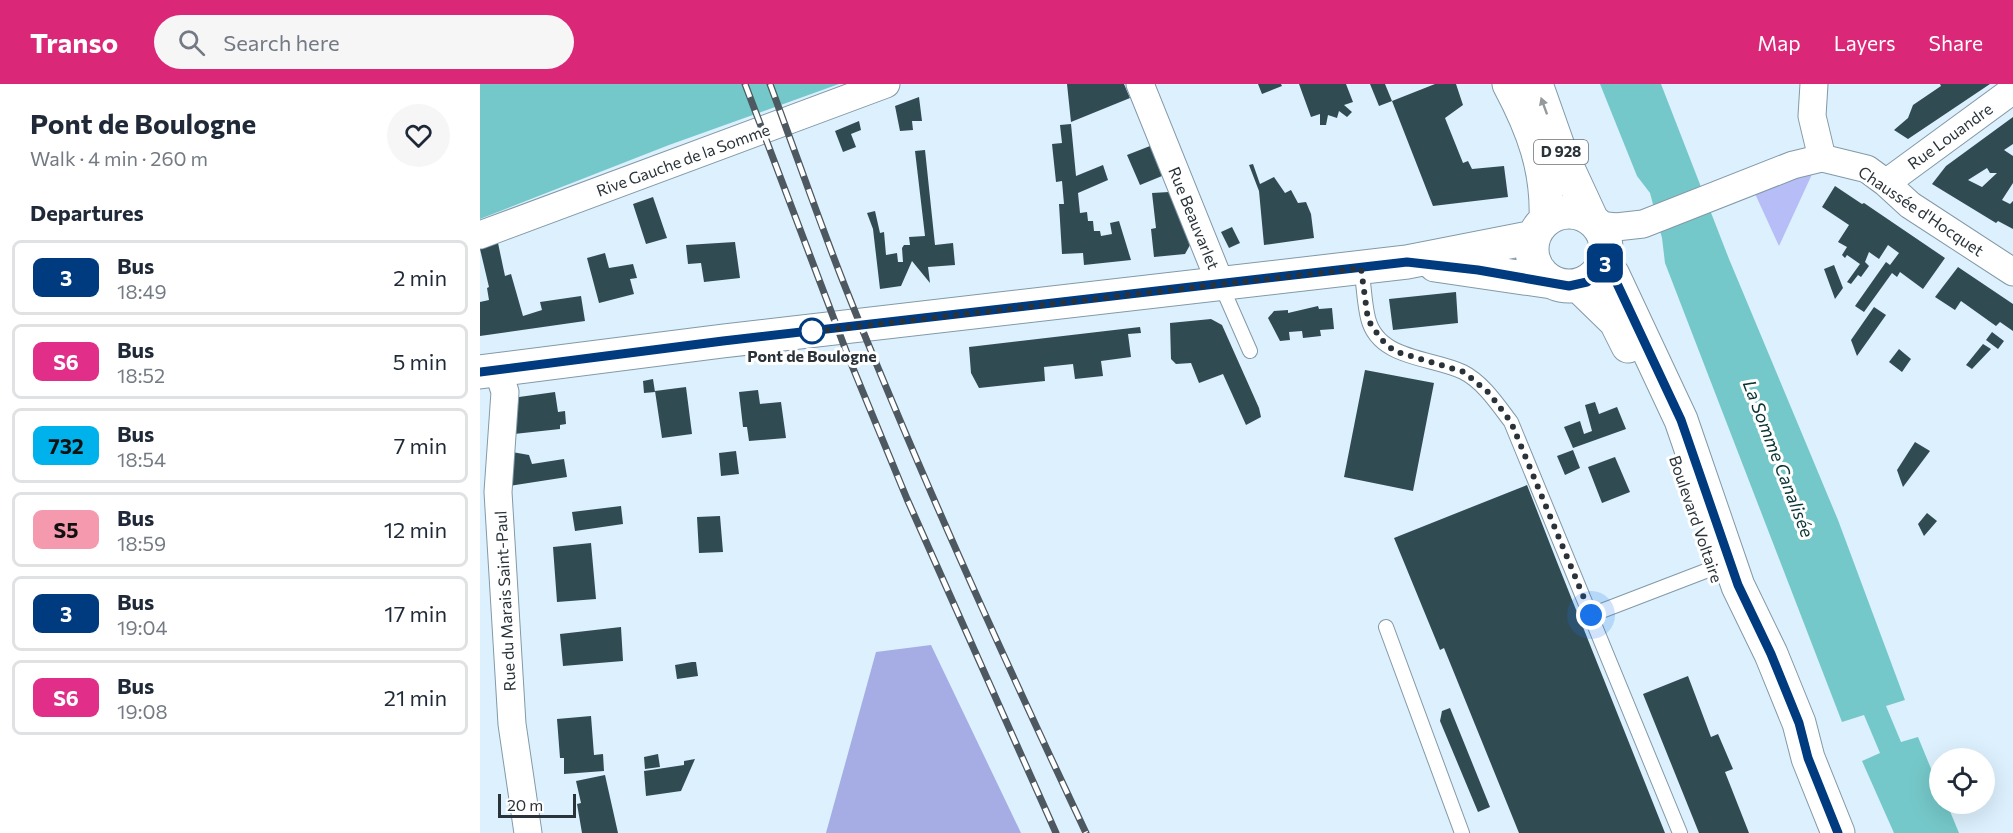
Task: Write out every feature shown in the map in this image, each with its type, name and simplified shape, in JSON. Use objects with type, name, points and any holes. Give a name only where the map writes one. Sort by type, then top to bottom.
[{"type":"main road","name":"D 928","points":[[1509,84],[1545,177],[1540,228]]},
{"type":"main road","name":"Boulevard Voltaire","points":[[1536,84],[1559,148],[1613,275],[1678,411],[1720,566]]},
{"type":"main road","points":[[489,371],[711,342],[1407,262],[1540,228],[1568,212],[1600,240],[1594,276],[1565,283],[1407,262]]},
{"type":"main road","points":[[1540,228],[1533,258],[1544,276],[1565,283]]},
{"type":"main road","name":"Boulevard Voltaire","points":[[1565,283],[1616,322],[1634,356],[1786,729],[1808,758],[1838,833]]},
{"type":"street","name":"Rive Gauche de la Somme","points":[[480,235],[886,84]]},
{"type":"street","name":"Rue Beauvarlet","points":[[1140,84],[1221,285]]},
{"type":"street","points":[[1814,84],[1812,116],[1822,158]]},
{"type":"street","name":"Rue Louandre","points":[[1886,183],[2013,90]]},
{"type":"street","name":"Chaussée d'Hocquet","points":[[1600,240],[1616,227],[1643,224],[1793,165],[1822,158],[1867,170],[1886,183],[1910,205],[2013,272]]},
{"type":"street","name":"Rue du Marais Saint-Paul","points":[[489,371],[505,392],[498,492],[511,713],[528,833]]},
{"type":"lane","points":[[1361,268],[1368,320],[1381,339],[1394,351],[1464,372],[1489,393],[1511,422],[1680,833]]},
{"type":"lane","name":"Rue Beauvarlet","points":[[1221,285],[1250,351]]},
{"type":"lane","points":[[1591,615],[1720,566]]},
{"type":"lane","points":[[1386,627],[1462,833]]},
{"type":"shaded area","points":[[1819,159],[1779,246],[1751,185]]},
{"type":"shaded area","points":[[931,645],[1021,833],[826,833],[876,652]]},
{"type":"water","points":[[480,84],[839,84],[669,145],[480,219]]},
{"type":"water","name":"La Somme Canalisée","points":[[1600,84],[1661,84],[1729,259],[1838,520],[1905,700],[1886,706],[1901,742],[1918,737],[1929,764],[1929,814],[1951,814],[1959,833],[1894,833],[1862,761],[1880,753],[1864,715],[1842,722],[1665,263],[1662,238],[1650,193],[1637,176]]},
{"type":"building","points":[[1067,84],[1124,84],[1130,98],[1071,122]]},
{"type":"building","points":[[1258,84],[1281,84],[1282,86],[1262,94]]},
{"type":"building","points":[[1299,84],[1346,84],[1353,102],[1344,105],[1352,112],[1347,117],[1339,111],[1337,118],[1328,115],[1326,125],[1320,125],[1320,114],[1311,117]]},
{"type":"building","points":[[1370,84],[1385,84],[1392,101],[1379,106]]},
{"type":"building","points":[[1435,84],[1456,84],[1463,105],[1445,118],[1463,163],[1468,161],[1472,169],[1504,166],[1508,197],[1433,206],[1392,101]]},
{"type":"building","points":[[1940,84],[1990,84],[1908,139],[1894,130],[1908,118],[1913,105],[1941,86]]},
{"type":"building","points":[[919,97],[922,121],[912,121],[913,130],[900,131],[895,106]]},
{"type":"building","points":[[2013,117],[2013,144],[2004,150],[2013,156],[2013,183],[2002,200],[2010,204],[2013,201],[2013,229],[1998,221],[1996,223],[1932,184],[1946,166]],"holes":[[[1987,168],[1990,173],[1997,173],[1982,187],[1968,180]]]},
{"type":"building","points":[[859,121],[861,130],[851,134],[856,147],[843,152],[835,131]]},
{"type":"building","points":[[1071,124],[1076,176],[1103,165],[1108,180],[1078,193],[1080,213],[1087,212],[1088,221],[1093,221],[1094,231],[1100,231],[1101,236],[1112,234],[1110,223],[1119,221],[1131,260],[1084,265],[1083,253],[1062,254],[1059,204],[1064,204],[1062,181],[1056,182],[1052,144],[1062,143],[1060,125]]},
{"type":"building","points":[[1150,146],[1162,176],[1140,185],[1127,155]]},
{"type":"building","points":[[925,150],[935,245],[953,243],[955,265],[928,267],[930,283],[912,261],[901,286],[880,289],[873,229],[867,213],[875,211],[880,233],[884,232],[886,255],[897,253],[898,262],[903,262],[902,248],[904,245],[910,245],[909,237],[925,236],[915,151]]},
{"type":"building","points":[[1253,164],[1260,184],[1274,177],[1285,193],[1291,190],[1298,203],[1306,202],[1311,214],[1314,238],[1264,245],[1259,191],[1249,165]]},
{"type":"building","points":[[1835,186],[1945,258],[1923,289],[1900,272],[1897,277],[1892,273],[1864,312],[1855,306],[1886,262],[1890,265],[1899,253],[1888,245],[1879,259],[1869,252],[1865,262],[1869,266],[1861,277],[1858,275],[1851,284],[1847,282],[1860,264],[1847,255],[1845,258],[1842,255],[1847,247],[1838,242],[1849,225],[1822,207]]},
{"type":"building","points":[[1169,192],[1190,245],[1185,254],[1154,257],[1151,229],[1156,228],[1152,193]]},
{"type":"building","points":[[653,197],[667,238],[646,244],[633,204]]},
{"type":"building","points":[[1232,227],[1240,243],[1229,248],[1221,232]]},
{"type":"building","points":[[735,242],[740,278],[704,282],[701,263],[688,264],[686,245]]},
{"type":"building","points":[[498,243],[505,276],[511,274],[523,316],[542,310],[540,302],[581,296],[585,321],[480,336],[480,302],[489,300],[487,288],[489,287],[480,249]]},
{"type":"building","points":[[605,253],[609,268],[633,264],[637,278],[630,279],[634,294],[599,303],[587,258]]},
{"type":"building","points":[[1834,265],[1843,288],[1835,299],[1824,269]]},
{"type":"building","points":[[1958,267],[2013,304],[2013,331],[2000,322],[1996,326],[1961,301],[1955,310],[1935,297]]},
{"type":"building","points":[[1456,292],[1458,323],[1393,330],[1389,299]]},
{"type":"building","points":[[1318,306],[1319,309],[1332,308],[1334,329],[1320,330],[1321,336],[1303,338],[1302,331],[1289,332],[1290,340],[1280,341],[1268,318],[1274,311],[1288,310],[1288,313]]},
{"type":"building","points":[[1874,307],[1886,315],[1857,356],[1851,340]]},
{"type":"building","points":[[1211,319],[1222,325],[1259,408],[1261,417],[1246,425],[1223,374],[1199,383],[1191,363],[1176,364],[1171,359],[1170,323]]},
{"type":"building","points":[[1140,327],[1141,333],[1128,334],[1131,357],[1101,361],[1103,376],[1075,379],[1073,364],[1044,367],[1045,381],[979,388],[971,373],[969,347]]},
{"type":"building","points":[[1992,332],[2004,341],[1998,349],[1986,340]]},
{"type":"building","points":[[1983,344],[1991,349],[1972,369],[1966,365]]},
{"type":"building","points":[[1899,349],[1911,359],[1902,372],[1889,362]]},
{"type":"building","points":[[1365,370],[1434,383],[1413,491],[1344,477]]},
{"type":"building","points":[[653,379],[655,392],[644,393],[643,381]]},
{"type":"building","points":[[686,387],[692,434],[662,438],[655,391]]},
{"type":"building","points":[[758,390],[760,404],[781,402],[786,438],[749,441],[747,427],[743,427],[739,392]]},
{"type":"building","points":[[555,392],[558,412],[565,411],[566,424],[560,425],[560,429],[514,434],[519,397]]},
{"type":"building","points":[[1595,402],[1599,414],[1617,407],[1626,429],[1573,448],[1564,427],[1580,421],[1584,434],[1592,431],[1585,405]]},
{"type":"building","points":[[1915,442],[1930,451],[1903,487],[1897,470]]},
{"type":"building","points":[[1573,450],[1580,468],[1565,475],[1557,456]]},
{"type":"building","points":[[736,451],[739,474],[721,476],[719,453]]},
{"type":"building","points":[[512,452],[529,455],[532,464],[564,459],[567,477],[509,486]]},
{"type":"building","points":[[1615,457],[1630,492],[1602,503],[1588,467]]},
{"type":"building","points":[[1527,485],[1665,833],[1519,833],[1444,648],[1440,650],[1394,538]]},
{"type":"building","points":[[621,506],[623,524],[575,531],[572,512]]},
{"type":"building","points":[[1927,513],[1937,521],[1924,536],[1918,524]]},
{"type":"building","points":[[720,516],[723,552],[699,553],[697,517]]},
{"type":"building","points":[[591,543],[596,599],[557,602],[553,547]]},
{"type":"building","points":[[621,627],[623,661],[563,666],[560,634]]},
{"type":"building","points":[[696,662],[698,676],[677,679],[675,665]]},
{"type":"building","points":[[1688,676],[1711,737],[1718,734],[1733,769],[1725,772],[1749,833],[1699,833],[1643,694]]},
{"type":"building","points":[[1450,708],[1490,807],[1478,812],[1440,721],[1442,711]]},
{"type":"building","points":[[591,716],[594,755],[603,754],[604,771],[564,774],[564,758],[560,758],[557,719]]},
{"type":"building","points":[[658,754],[660,767],[645,769],[644,757]]},
{"type":"building","points":[[695,759],[681,791],[646,796],[644,771],[684,765],[684,761]]},
{"type":"building","points":[[605,775],[618,833],[582,833],[577,804],[581,803],[576,781]]},
{"type":"railway","points":[[745,84],[848,356],[907,499],[1056,833]]},
{"type":"railway","points":[[770,84],[834,259],[901,423],[1086,833]]},
{"type":"bus line","name":"3","points":[[480,372],[723,341],[1407,262],[1478,270],[1569,286],[1587,282],[1604,262],[1613,275],[1671,394],[1738,585],[1771,654],[1799,723],[1808,758],[1838,833]]},
{"type":"place","name":"Pont de Boulogne","points":[[812,331]]},
{"type":"route","points":[[812,331],[809,332],[1361,268],[1368,320],[1381,339],[1394,351],[1464,372],[1489,393],[1511,422],[1591,615]]}]
